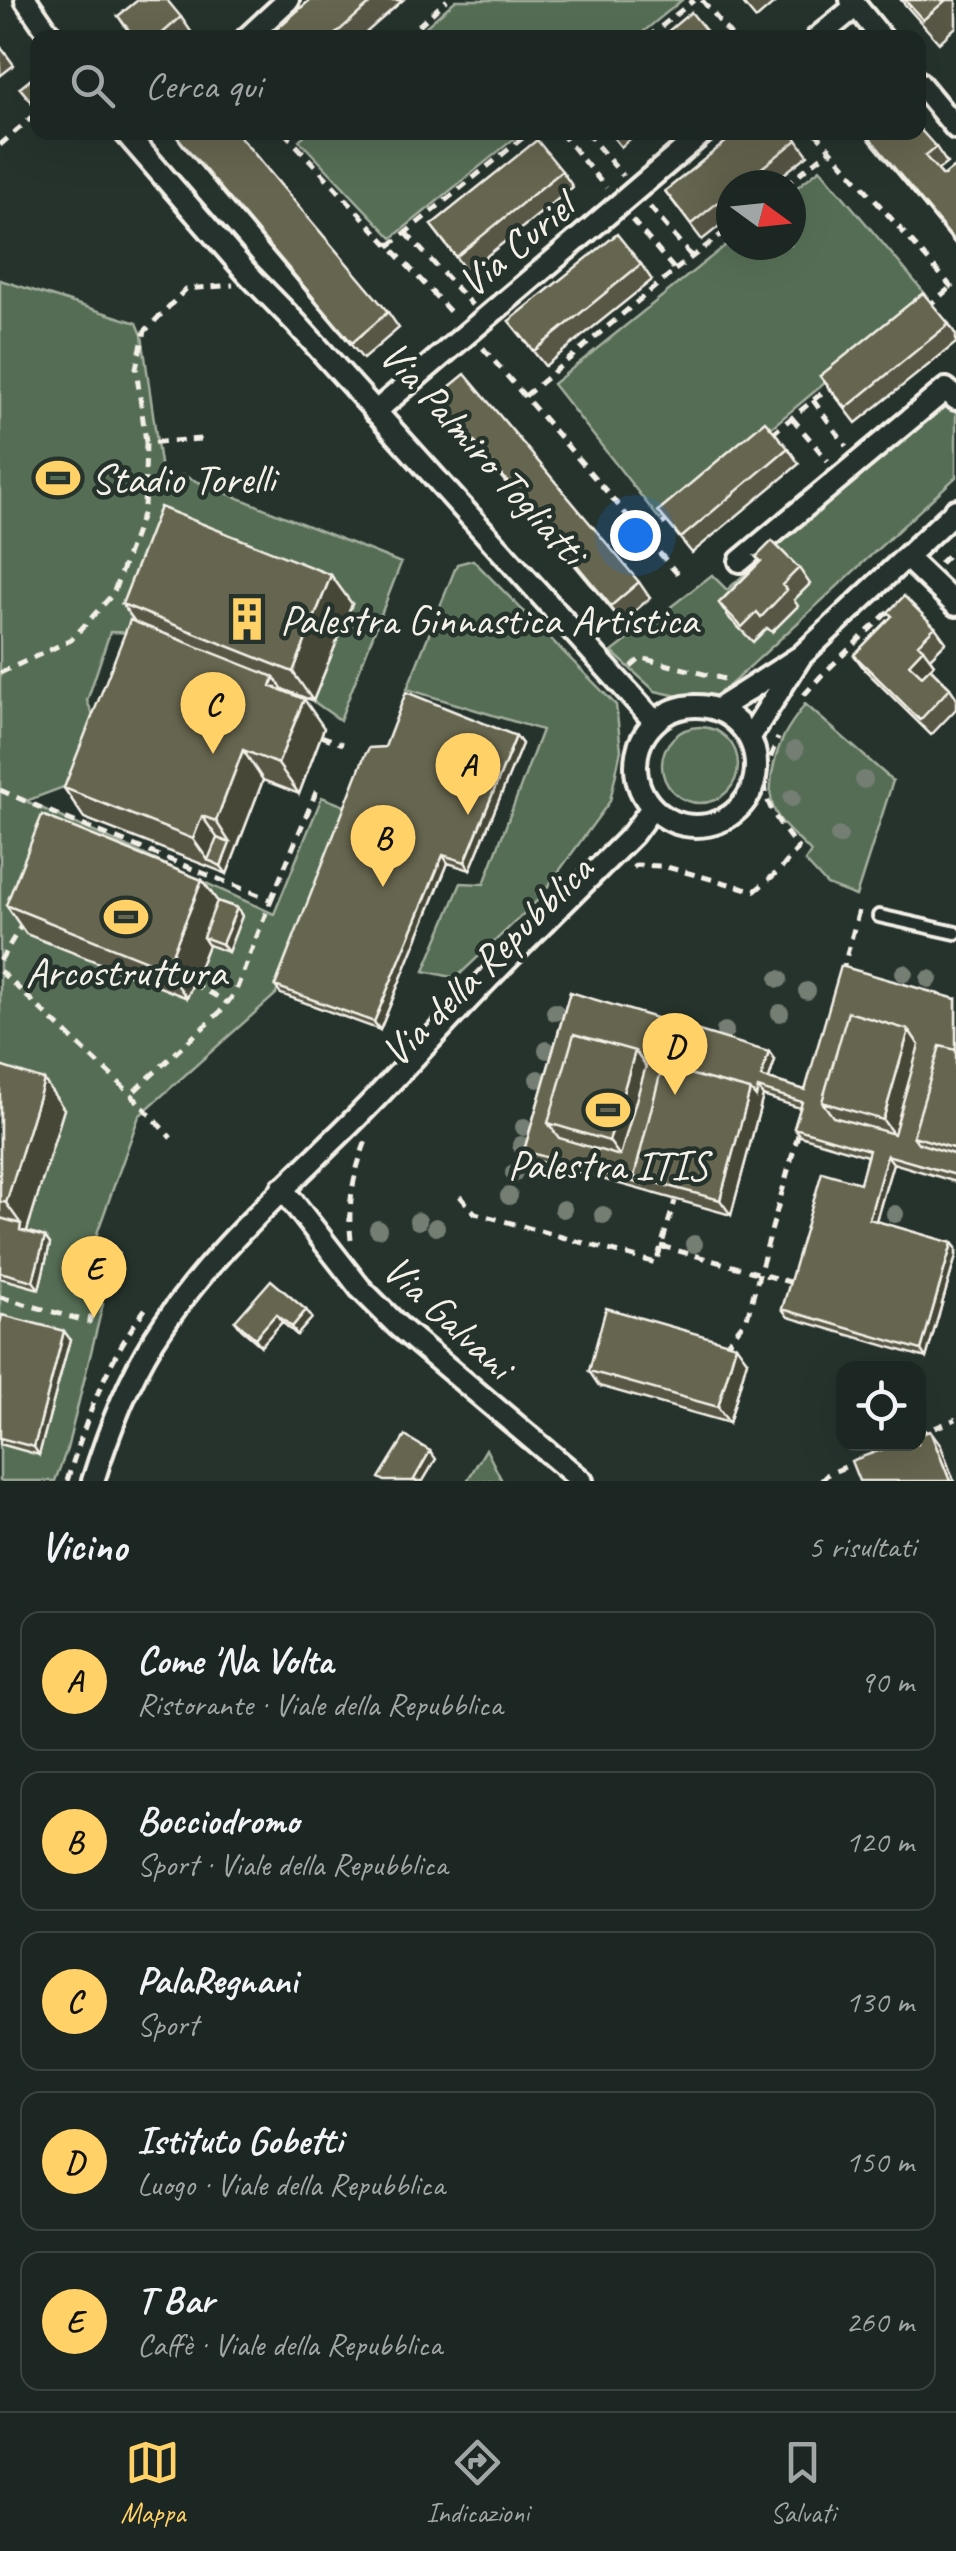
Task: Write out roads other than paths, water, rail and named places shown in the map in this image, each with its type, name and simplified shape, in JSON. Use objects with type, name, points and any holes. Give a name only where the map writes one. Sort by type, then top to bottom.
[{"type":"street","points":[[26,0],[47,30]]},
{"type":"street","points":[[255,30],[288,0]]},
{"type":"street","points":[[825,30],[853,3],[875,30]]},
{"type":"street","points":[[926,92],[956,128]]},
{"type":"street","name":"Via Palmiro Togliatti","points":[[137,140],[247,274],[296,323],[655,722]]},
{"type":"street","name":"Via Curiel","points":[[376,412],[695,140]]},
{"type":"street","points":[[740,561],[946,389],[956,399]]},
{"type":"street","points":[[718,709],[801,656],[956,510]]},
{"type":"street","points":[[907,558],[956,604]]},
{"type":"street","points":[[750,737],[801,656]]},
{"type":"street","points":[[700,705],[718,709],[734,718],[755,750],[757,772],[749,795],[736,812],[718,823],[694,827],[670,820],[652,808],[641,790],[636,771],[639,746],[655,722],[679,708],[700,705]]},
{"type":"street","points":[[93,1481],[122,1400],[152,1343],[194,1284],[282,1188],[356,1118],[634,834],[652,808]]},
{"type":"street","name":"Via Galvani","points":[[282,1188],[360,1288],[398,1326],[582,1481]]},
{"type":"lane","points":[[879,916],[956,933]]},
{"type":"place","name":"Stadio Torelli","points":[[58,478]]},
{"type":"place","name":"Palestra Ginnastica Artistica","points":[[247,619]]},
{"type":"place","name":"PalaRegnani","points":[[213,754]]},
{"type":"place","name":"Come 'Na Volta","points":[[468,815]]},
{"type":"place","name":"Bocciodromo","points":[[383,887]]},
{"type":"place","name":"Arcostruttura","points":[[126,917]]},
{"type":"place","name":"Istituto Gobetti","points":[[675,1095]]},
{"type":"place","name":"Palestra ITIS","points":[[608,1110]]},
{"type":"place","name":"T Bar","points":[[94,1318]]}]
